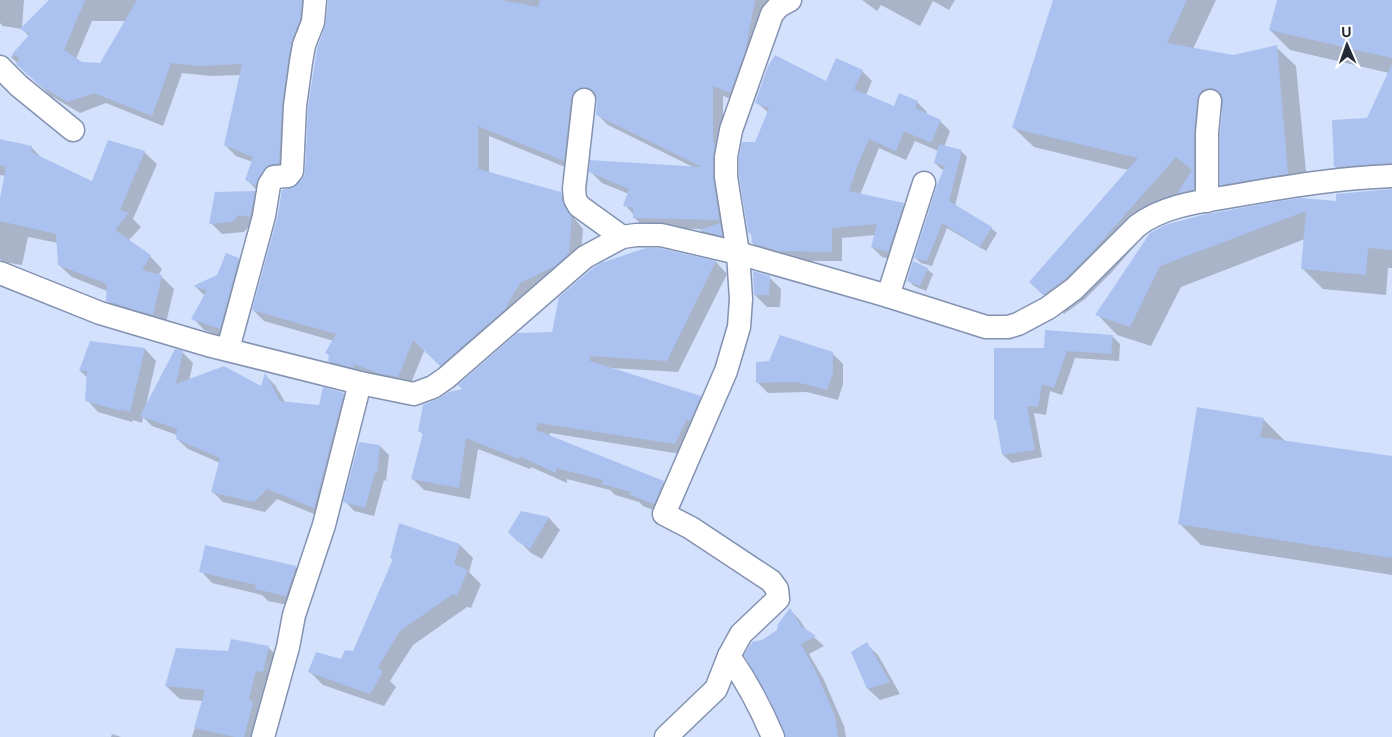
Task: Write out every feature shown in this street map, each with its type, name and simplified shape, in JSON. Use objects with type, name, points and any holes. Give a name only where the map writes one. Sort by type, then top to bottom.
[{"type":"street","points":[[228,349],[264,216],[269,185],[274,177],[288,176],[292,171],[295,106],[304,45],[313,22],[315,0]]},
{"type":"street","points":[[666,737],[709,698],[716,689],[741,634],[777,601],[779,596],[777,589],[771,581],[685,525],[664,514],[726,371],[739,327],[741,299],[738,252],[726,177],[728,143],[772,14],[779,6],[790,0]]},
{"type":"street","points":[[0,67],[19,86],[74,130]]},
{"type":"street","points":[[584,100],[574,188],[575,199],[579,206],[622,237]]},
{"type":"street","points":[[1207,201],[1207,133],[1210,101]]},
{"type":"street","points":[[0,273],[100,313],[228,349],[360,383],[414,394],[433,387],[446,378],[585,257],[622,237],[661,235],[738,252],[986,327],[1008,327],[1028,320],[1074,289],[1120,242],[1147,218],[1178,207],[1207,201],[1307,184],[1362,177],[1392,176]]},
{"type":"street","points":[[888,296],[924,184]]},
{"type":"street","points":[[263,737],[288,648],[294,615],[324,525],[360,383]]},
{"type":"street","points":[[730,656],[762,710],[773,737]]},
{"type":"building","points":[[49,0],[85,0],[64,50],[82,62],[100,63],[137,0],[302,0],[300,19],[292,40],[288,60],[282,105],[279,163],[267,166],[258,178],[256,186],[245,180],[253,157],[224,145],[242,64],[199,66],[171,63],[152,116],[94,93],[68,102],[39,85],[16,64],[20,58],[12,54],[30,34],[20,29]]},
{"type":"building","points":[[328,0],[501,0],[538,7],[540,0],[755,0],[745,52],[730,93],[713,86],[713,143],[715,143],[713,177],[719,220],[633,218],[633,208],[623,206],[629,189],[589,172],[590,160],[702,167],[596,115],[596,94],[586,87],[579,88],[574,92],[571,99],[564,161],[478,126],[478,169],[561,192],[564,206],[572,217],[569,253],[555,266],[520,283],[504,310],[440,366],[413,340],[398,377],[378,373],[354,364],[353,368],[328,361],[329,355],[325,353],[336,334],[252,310],[277,219],[282,190],[294,187],[302,179],[305,172],[308,107],[317,49],[326,23]]},
{"type":"building","points":[[1053,0],[1187,0],[1167,43],[1233,55],[1277,45],[1288,174],[1220,185],[1222,95],[1217,90],[1211,88],[1204,89],[1199,94],[1197,100],[1194,133],[1194,189],[1177,194],[1192,170],[1176,157],[1092,252],[1065,279],[1043,295],[1029,282],[1138,158],[1012,128]]},
{"type":"building","points":[[1277,0],[1392,0],[1392,58],[1269,30]]},
{"type":"building","points":[[775,55],[826,81],[836,58],[863,70],[854,89],[894,106],[899,93],[918,101],[915,108],[941,120],[931,143],[904,131],[896,151],[869,139],[858,164],[849,191],[904,203],[888,252],[871,247],[877,224],[832,228],[832,252],[779,251],[752,243],[751,233],[748,233],[739,176],[739,158],[742,142],[755,142],[769,108],[755,103],[768,66]]},
{"type":"building","points":[[1392,64],[1392,163],[1334,167],[1332,120],[1367,118]]},
{"type":"building","points":[[0,139],[32,146],[31,152],[92,181],[108,140],[145,151],[120,210],[129,213],[115,230],[151,255],[142,270],[162,275],[153,315],[106,301],[107,284],[58,265],[56,234],[0,221],[0,198],[6,167],[0,165]]},
{"type":"building","points":[[939,144],[962,150],[949,201],[992,227],[980,247],[942,223],[927,261],[914,258],[937,185],[945,166],[934,163]]},
{"type":"building","points":[[1392,189],[1392,250],[1368,248],[1366,275],[1301,269],[1306,211],[1160,266],[1130,327],[1095,315],[1150,233],[1165,225],[1202,215],[1279,201],[1301,198],[1336,201],[1336,194]]},
{"type":"building","points":[[255,191],[250,217],[239,215],[232,222],[209,224],[215,192]]},
{"type":"building","points":[[720,223],[722,236],[699,230]]},
{"type":"building","points":[[646,248],[659,248],[716,261],[667,361],[590,356],[590,361],[701,396],[690,421],[687,419],[675,444],[538,423],[536,430],[664,481],[654,504],[630,495],[631,492],[602,484],[603,480],[556,468],[556,473],[519,456],[519,459],[466,438],[459,488],[411,479],[423,433],[418,431],[423,405],[449,392],[462,389],[458,385],[517,333],[552,332],[559,297],[601,263]]},
{"type":"building","points":[[226,253],[239,258],[227,303],[225,303],[220,329],[191,319],[207,290],[193,286],[217,275]]},
{"type":"building","points":[[913,261],[928,268],[920,286],[907,281]]},
{"type":"building","points":[[753,271],[770,276],[769,295],[754,295]]},
{"type":"building","points":[[1045,330],[1113,335],[1111,354],[1067,351],[1054,388],[1042,384],[1038,407],[1027,406],[1035,450],[1002,455],[996,420],[994,420],[994,348],[1044,348]]},
{"type":"building","points":[[780,335],[833,352],[833,373],[827,390],[796,382],[756,383],[756,362],[769,361]]},
{"type":"building","points":[[90,341],[145,348],[130,412],[85,401],[87,371],[79,371]]},
{"type":"building","points":[[175,349],[183,351],[176,384],[224,366],[261,386],[265,373],[280,401],[319,405],[323,387],[344,393],[314,508],[267,489],[254,502],[211,492],[220,458],[176,439],[177,429],[140,416]]},
{"type":"building","points":[[1197,407],[1264,418],[1260,437],[1392,456],[1392,558],[1178,524]]},
{"type":"building","points":[[359,442],[380,445],[377,472],[375,472],[365,508],[343,502]]},
{"type":"building","points":[[521,511],[549,517],[530,549],[517,541],[508,532]]},
{"type":"building","points":[[399,523],[460,544],[454,564],[468,570],[457,596],[453,594],[400,631],[378,667],[383,672],[370,694],[308,672],[316,652],[341,659],[345,650],[353,651],[393,559],[390,558]]},
{"type":"building","points":[[205,545],[296,566],[286,596],[255,589],[256,585],[199,572]]},
{"type":"building","points":[[790,608],[801,626],[816,636],[801,644],[815,670],[835,716],[838,737],[786,737],[770,700],[744,655],[752,642],[762,640],[777,630],[778,624]]},
{"type":"building","points":[[231,639],[269,646],[263,672],[256,671],[249,699],[253,703],[244,737],[235,737],[194,728],[205,690],[165,686],[176,648],[228,651]]},
{"type":"building","points":[[867,642],[890,682],[867,689],[851,652]]}]
